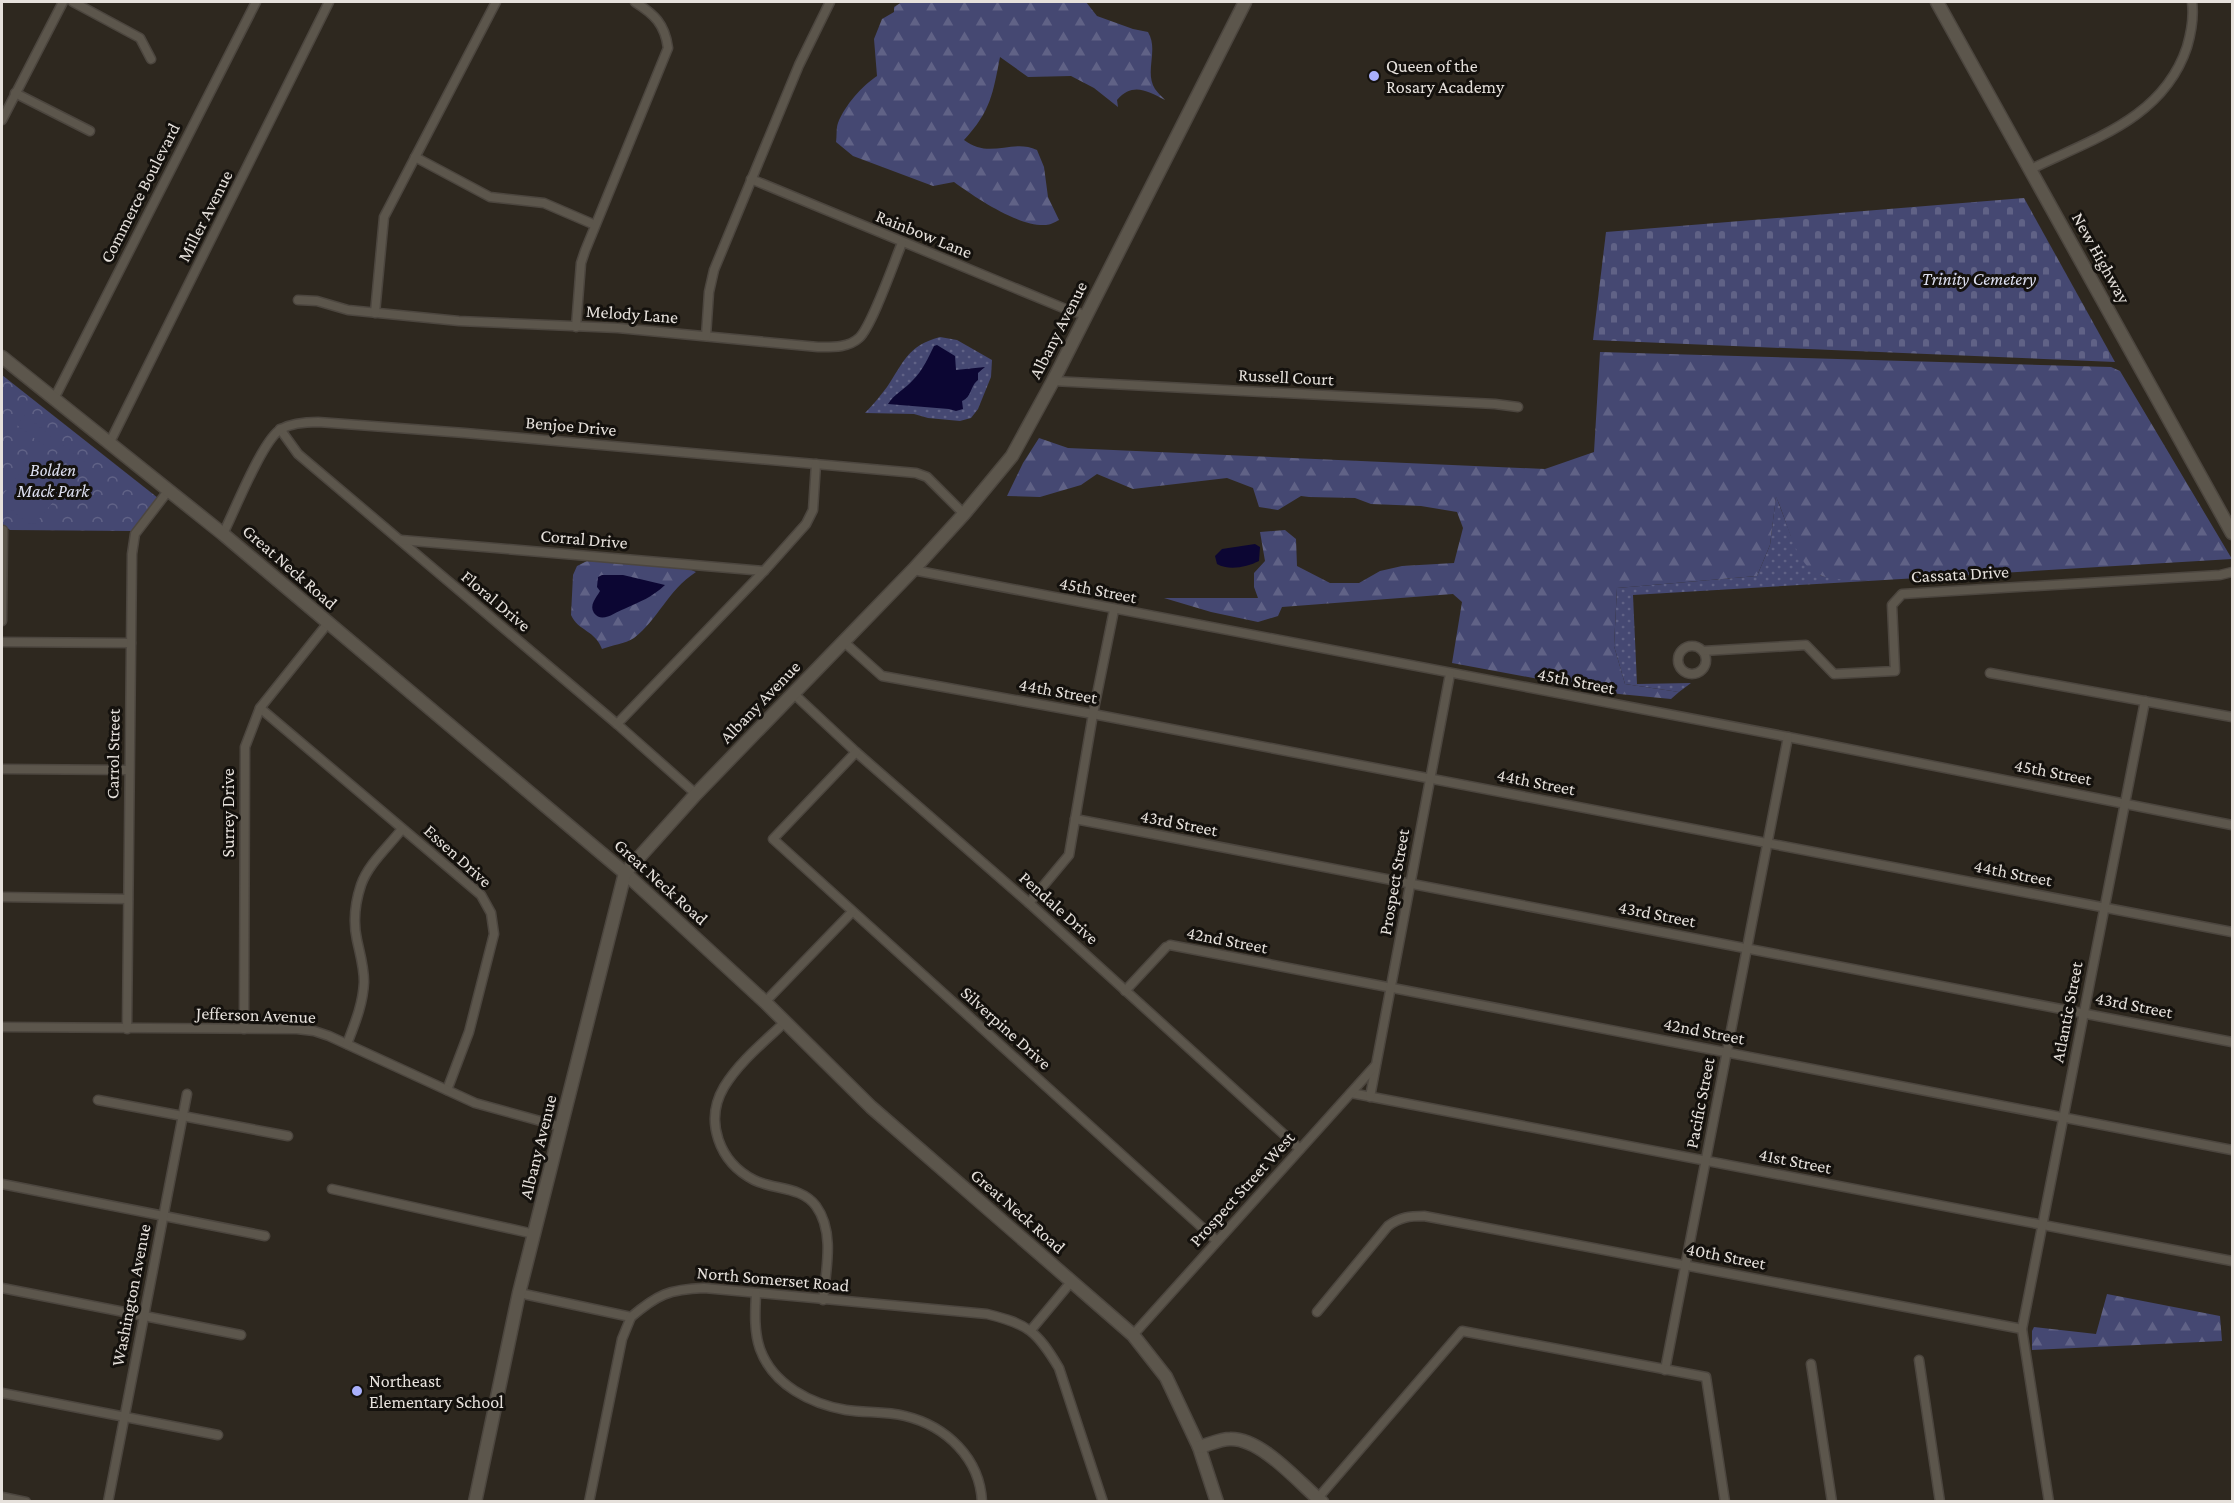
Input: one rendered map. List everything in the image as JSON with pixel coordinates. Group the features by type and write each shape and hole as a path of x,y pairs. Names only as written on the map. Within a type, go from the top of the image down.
{"main road":[{"name":"Albany Avenue","path":"475,1502 519,1293 625,873 696,794 844,642 964,514 1011,456 1053,381 1245,2"},
{"name":"New Highway","path":"1937,2 2029,170 2066,230 2232,532"},
{"name":"Great Neck Road","path":"2,357 223,534 625,873 765,1002 871,1107 1133,1335 1166,1377 1198,1448 1216,1502"},
{"path":"1198,1448 1230,1439 1244,1441 1258,1448 1303,1483 1320,1500"}],"street":[{"path":"2,120 63,2"},
{"path":"73,2 140,38 151,59"},
{"name":"Commerce Boulevard","path":"54,399 256,2"},
{"name":"Miller Avenue","path":"109,444 329,2"},
{"path":"375,313 384,217 496,2"},
{"path":"576,327 581,263 668,48 661,22 651,12 635,2"},
{"path":"706,336 709,292 714,270 799,65 830,2"},
{"path":"2029,170 2118,128 2150,106 2167,87 2181,64 2189,39 2192,2"},
{"path":"15,93 90,131"},
{"path":"415,157 490,197 544,203 595,225"},
{"name":"Rainbow Lane","path":"751,179 902,243 1068,310 1086,315"},
{"name":"Melody Lane","path":"298,300 317,301 348,310 459,321 618,328 818,347 841,347 859,338 869,324 902,243"},
{"name":"Russell Court","path":"1053,381 1518,407"},
{"name":"Benjoe Drive","path":"280,429 303,422 331,421 916,473 927,477 964,514"},
{"path":"223,534 265,448 280,429"},
{"name":"Floral Drive","path":"280,429 298,454 617,724 696,794"},
{"path":"617,724 806,524 813,510 816,464"},
{"name":"Carrol Street","path":"127,1029 132,554 135,534 168,491"},
{"path":"2,621 3,530"},
{"name":"Corral Drive","path":"401,540 764,571"},
{"name":"45th Street","path":"912,570 1788,737 2232,825"},
{"name":"Cassata Drive","path":"1703,651 1806,645 1834,674 1895,671 1892,605 1902,594 2220,576 2232,572"},
{"path":"1029,903 1069,855 1093,714 1114,610"},
{"name":"Surrey Drive","path":"244,1029 245,747 260,708 328,623"},
{"path":"2,642 131,643"},
{"name":"44th Street","path":"844,642 882,676 1093,714 2232,932"},
{"path":"1990,673 2232,717"},
{"name":"Prospect Street","path":"1370,1097 1450,674"},
{"name":"Pendale Drive","path":"794,694 1300,1149"},
{"name":"Atlantic Street","path":"2049,1502 2022,1329 2145,701"},
{"name":"Essen Drive","path":"260,708 481,895 491,913 494,934 469,1032 447,1090"},
{"name":"Pacific Street","path":"1665,1370 1788,737"},
{"name":"Silverpine Drive","path":"856,752 773,839 1217,1241"},
{"path":"2,769 129,770"},
{"name":"43rd Street","path":"1075,819 2232,1042"},
{"path":"347,1044 361,1006 364,981 354,913 361,883 402,829"},
{"path":"2,897 128,899"},
{"path":"765,1002 852,912"},
{"name":"42nd Street","path":"1125,990 1168,946 2232,1150"},
{"path":"784,1023 759,1047 724,1087 716,1109 714,1125 718,1143 724,1155 738,1169 761,1183 806,1196 816,1206 824,1221 827,1238 823,1300"},
{"name":"Jefferson Avenue","path":"2,1027 314,1031 475,1103 562,1127"},
{"name":"Prospect Street West","path":"1133,1335 1376,1065"},
{"name":"41st Street","path":"1351,1093 2232,1262"},
{"name":"Washington Avenue","path":"108,1502 187,1094"},
{"path":"98,1100 288,1136"},
{"path":"2,1184 265,1236"},
{"path":"332,1189 534,1234"},
{"name":"40th Street","path":"1317,1312 1388,1226 1408,1216 1424,1216 2022,1329"},
{"path":"1071,1282 1031,1330 1048,1350 1059,1368 1103,1502"},
{"path":"2,1288 241,1335"},
{"name":"North Somerset Road","path":"631,1317 665,1293 685,1288 704,1288 987,1314 1013,1320 1031,1330"},
{"path":"519,1293 631,1317 622,1339 589,1502"},
{"path":"756,1294 755,1315 760,1349 784,1383 799,1395 816,1403 848,1411 904,1415 940,1430 955,1441 976,1471 982,1502"},
{"path":"1320,1500 1462,1331 1706,1377 1725,1502"},
{"path":"1919,1360 1940,1502"},
{"path":"1810,1364 1832,1502"},
{"path":"2,1393 218,1436"},
{"path":"2,1497 26,1502"}],"green space":[{"path":"902,2 1086,2 1097,16 1148,32 1152,46 1152,82 1165,100 1146,91 1134,90 1123,94 1117,100 1118,107 1094,88 1071,76 1028,77 1000,57 990,101 980,120 964,140 983,148 1019,146 1037,150 1044,167 1048,197 1059,220 1046,225 1023,221 998,210 954,182 933,186 853,156 836,142 837,125 845,109 877,76 874,39 882,19 894,12 894,7"},
{"name":"Trinity Cemetery","path":"2024,198 2115,362 1593,340 1606,232"},
{"path":"940,337 957,340 992,360 991,377 978,409 971,418 960,421 928,418 914,414 865,413 913,350"},
{"path":"1600,352 2111,367 2120,371 2232,559 1868,581 1833,579 1813,571 1798,553 1776,497 1770,545 1757,576 1617,588 1614,646 1625,684 1679,692 1671,699 1619,694 1452,663 1462,602 1453,594 1282,607 1278,616 1258,622 1211,612 1164,598 1258,598 1254,587 1254,573 1265,561 1260,532 1285,530 1296,539 1297,566 1330,583 1359,583 1380,571 1402,566 1454,563 1463,528 1457,512 1421,506 1371,504 1355,498 1301,496 1278,510 1259,507 1253,488 1227,478 1133,489 1097,474 1081,485 1040,497 1007,496 1023,463 1039,438 1068,448 1545,469 1594,452"},
{"name":"Bolden Mack Park","path":"2,375 158,498 132,531 10,530 2,524"},
{"path":"25,415 51,436 43,445 17,425"},
{"path":"64,445 90,466 82,476 56,455"},
{"path":"32,457 67,485 35,524 28,523 2,502 2,496"},
{"path":"1776,496 1791,536 1821,576 1868,581 1633,595 1637,684 1691,683 1679,692 1625,684 1614,646 1617,588 1757,576 1770,545"},
{"path":"587,561 684,567 696,572 677,588 650,623 634,638 602,649 595,638 571,615 573,575 577,566"},
{"path":"2107,1294 2220,1316 2222,1341 2032,1350 2034,1327 2096,1334"}],"shaded area":[{"path":"937,345 955,356 956,370 985,367 978,373 978,380 968,397 962,401 963,409 956,411 888,404 917,376 934,346"},
{"path":"1255,544 1260,547 1259,561 1238,567 1217,564 1215,556 1222,549"},
{"path":"623,575 665,585 646,599 609,616 601,617 594,613 592,607 600,591 597,587 598,577"}],"place":[{"name":"Queen of the Rosary Academy","path":"1374,76"},
{"name":"Northeast Elementary School","path":"357,1391"}]}
